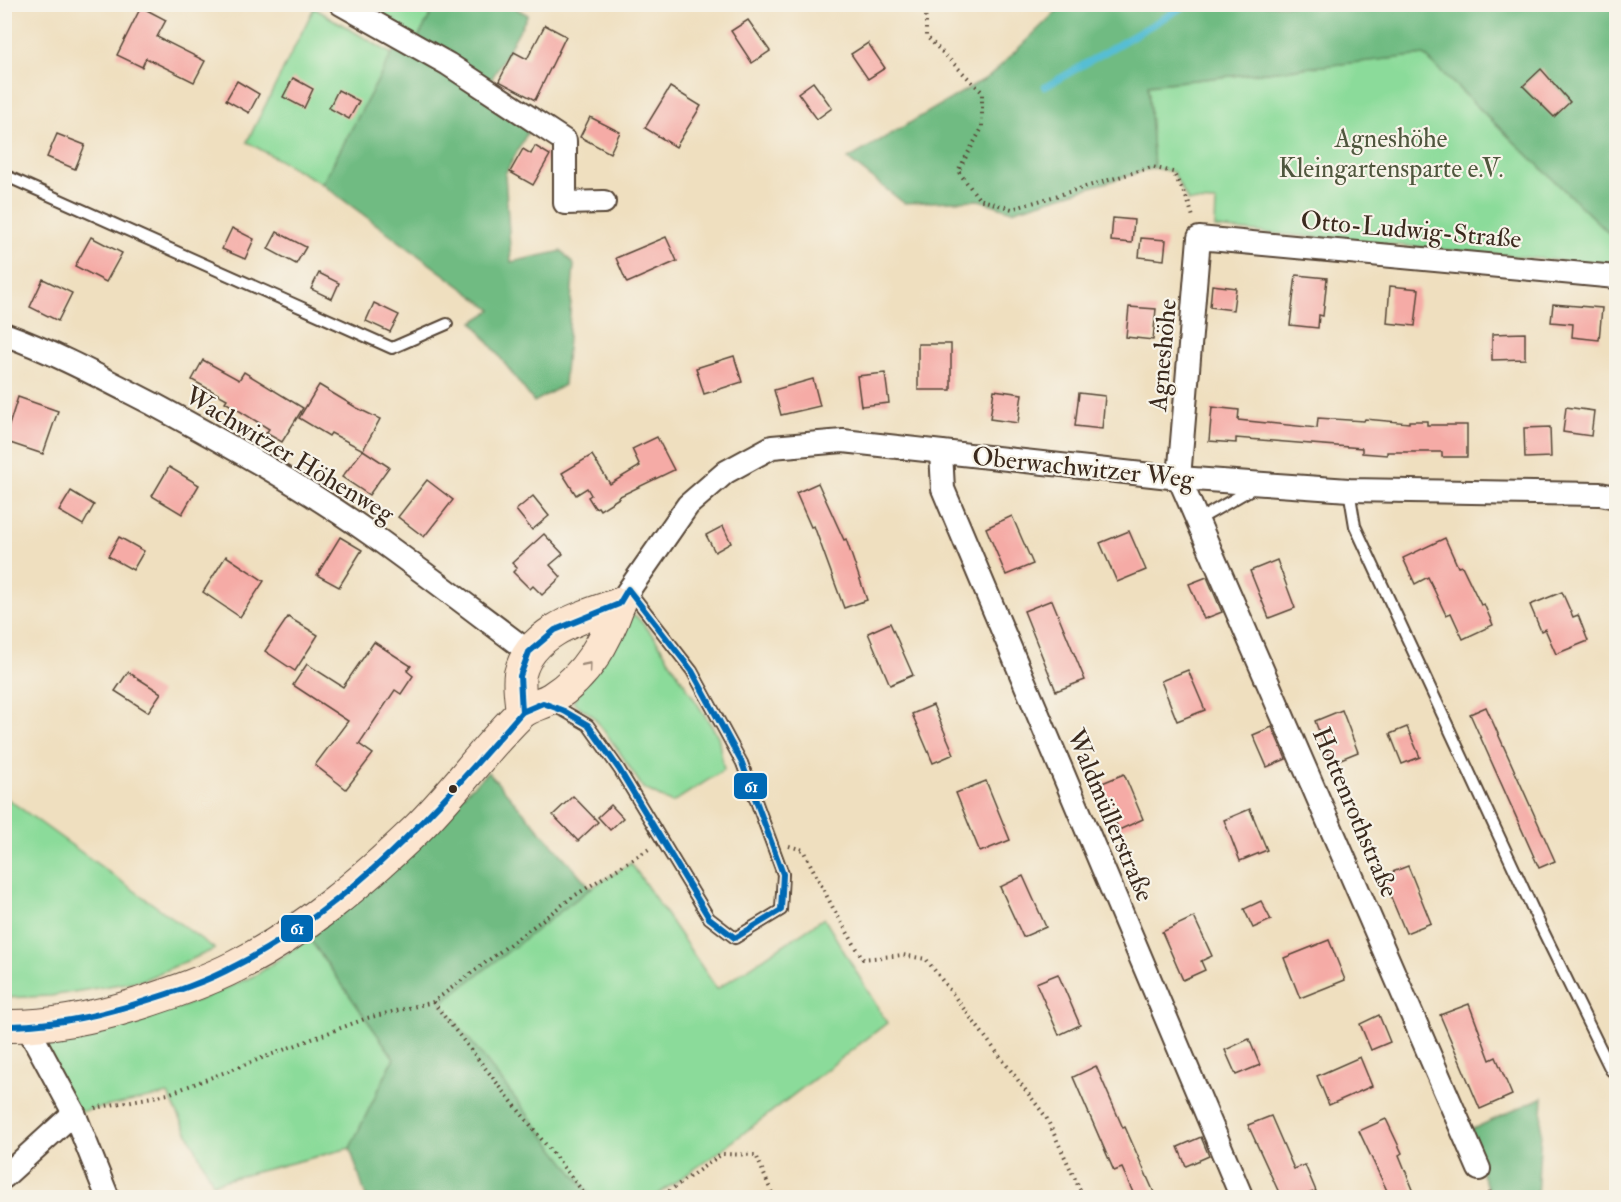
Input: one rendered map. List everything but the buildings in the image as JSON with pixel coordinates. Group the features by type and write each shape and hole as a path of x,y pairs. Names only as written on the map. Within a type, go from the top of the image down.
{"street":[{"path":"341,4 448,64 565,141 565,203 604,202"},
{"name":"Otto-Ludwig-Straße","path":"1199,238 1617,277"},
{"name":"Agneshöhe","path":"1179,478 1199,238"},
{"name":"Wachwitzer Höhenweg","path":"4,334 90,371 193,426 295,485 371,534 529,652"},
{"name":"Oberwachwitzer Weg","path":"16,1026 104,1014 182,990 236,966 303,925 369,872 418,828 533,708 555,697 579,676 595,657 611,628 623,596 688,505 726,472 772,447 843,441 1179,478 1349,490 1600,494 1617,497"},
{"name":"Waldmüllerstraße","path":"941,452 943,489 1242,1197"},
{"name":"Hottenrothstraße","path":"1179,478 1479,1169"},
{"path":"533,708 520,676 529,652 555,630 623,596"},
{"path":"16,1026 74,1113 108,1197"},
{"path":"4,1177 74,1113"}],"lane":[{"path":"4,175 392,348 447,324"},
{"path":"1198,520 1260,483"},
{"path":"1349,490 1355,526 1542,929 1611,1070 1617,1074"},
{"path":"533,708 564,711 588,725 619,769 709,918 735,938 781,910 783,874 742,763 692,671 623,596"}],"path":[{"path":"926,4 926,36 982,92 982,128 958,171 979,199 1012,209 1152,167 1173,172 1188,201 1199,238"},
{"path":"74,1113 168,1094 367,1018 433,1002 574,896 625,862 664,841"},
{"path":"771,841 802,850 863,958 903,955 926,959 1046,1117 1084,1197"},
{"path":"433,1002 588,1197"},
{"path":"659,1197 722,1154 756,1155 774,1197"}],"green space":[{"path":"373,5 436,5 418,38 370,11"},
{"path":"436,5 510,5 528,15 490,82 418,38"},
{"path":"1063,5 1616,5 1616,240 1424,55 1148,85 1154,168 1012,211 979,200 904,203 848,159 990,76"},
{"path":"314,8 392,54 322,184 247,142"},
{"path":"398,43 530,128 505,174 511,262 562,251 574,265 564,385 534,402 473,322 492,310 322,184"},
{"name":"Agneshöhe Kleingartensparte e.V.","path":"1424,55 1616,240 1616,266 1215,228 1216,202 1188,201 1173,172 1154,168 1148,85"},
{"path":"636,616 655,638 718,736 724,770 672,803 643,788 593,716 573,702 626,617"},
{"path":"488,772 591,888 441,1003 592,1197 366,1197 350,1148 394,1058 309,938"},
{"path":"5,797 215,949 143,980 51,996 5,998"},
{"path":"631,863 717,989 824,918 887,1023 719,1152 654,1197 592,1198 440,1003 591,888"},
{"path":"309,938 394,1058 350,1148 213,1183 168,1094 74,1113 42,1038 105,1029 184,1006 256,975"},
{"path":"1543,1097 1537,1197 1487,1197 1490,1193 1464,1133"}],"waterway":[{"path":"1045,87 1188,4"}],"transit line":[{"name":"61","path":"628,589 692,671 742,763 783,874 781,910 735,938 709,918 619,769 588,725 564,711 543,703 522,712 520,676 529,652 555,630 619,604 628,589"},
{"name":"61","path":"4,1026 74,1019 142,1002 213,977 277,942 317,915 390,853 458,784 522,712"}]}
